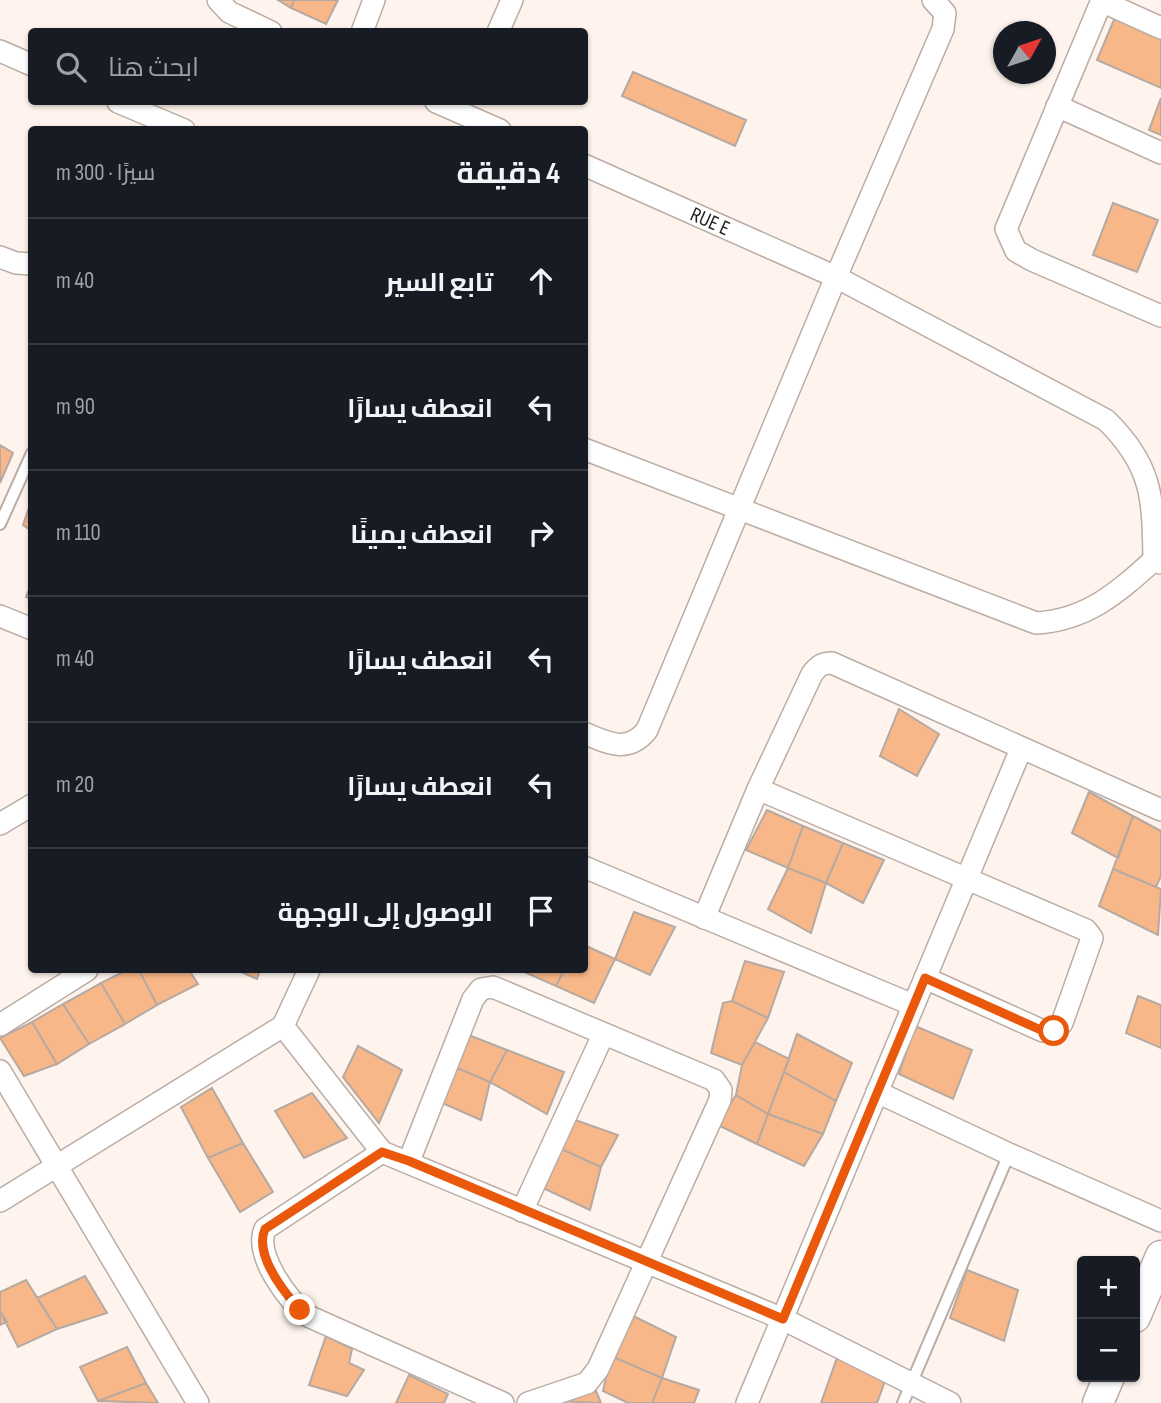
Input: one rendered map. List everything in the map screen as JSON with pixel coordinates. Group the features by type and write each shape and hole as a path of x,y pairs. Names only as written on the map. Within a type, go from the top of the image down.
{"street":[{"path":"364,28 374,0"},
{"path":"500,28 512,0"},
{"path":"588,734 621,746 630,744 647,730 945,23 943,8 933,0"},
{"path":"1161,28 1101,0 1006,229 1012,246 1032,260 1161,316"},
{"path":"227,4 265,28"},
{"path":"0,51 28,63"},
{"path":"125,105 175,126"},
{"path":"442,105 490,126"},
{"path":"1057,106 1161,153"},
{"name":"RUE E","path":"588,167 836,277 1106,420 1129,442 1145,472 1153,505 1158,561"},
{"path":"0,257 28,264"},
{"path":"588,451 1036,623 1062,622 1092,608 1121,590 1158,561"},
{"path":"0,616 28,627"},
{"path":"704,918 758,789 813,674 817,667 826,663 832,663 1161,810"},
{"path":"747,1403 1021,749"},
{"path":"758,789 1090,934 1093,942 1062,1023 1054,1031 1043,1031 925,978"},
{"path":"0,824 28,807"},
{"path":"588,869 914,1005"},
{"path":"0,1025 82,973"},
{"path":"0,1201 57,1169 283,1026 308,973"},
{"path":"409,1161 473,999 481,989 493,986 714,1080 721,1090 720,1100 598,1369 587,1383 528,1403"},
{"path":"283,1026 382,1152 783,1319 950,1403"},
{"path":"522,1211 603,1035"},
{"path":"0,1071 198,1403"},
{"path":"877,1092 1161,1221"},
{"path":"382,1152 265,1229 260,1239 261,1250 289,1298 308,1316 503,1403"},
{"path":"1140,1305 1161,1256"},
{"path":"1098,1403 1107,1382"}],"lane":[{"path":"0,524 28,462"},
{"path":"903,1403 1009,1154"}],"building":[{"path":"278,0 294,0 291,8"},
{"path":"294,0 338,0 326,24 291,8"},
{"path":"1115,17 1161,38 1161,88 1097,60"},
{"path":"633,72 746,120 735,146 622,96"},
{"path":"1161,98 1161,135 1149,130"},
{"path":"1113,203 1158,220 1137,272 1093,255"},
{"path":"0,445 13,453 0,483"},
{"path":"28,511 28,528 23,525"},
{"path":"899,709 939,734 917,776 880,756"},
{"path":"1089,792 1133,816 1118,858 1072,833"},
{"path":"767,810 803,826 788,868 746,850"},
{"path":"1133,816 1161,831 1161,876 1156,887 1113,869"},
{"path":"803,826 843,843 826,883 788,868"},
{"path":"843,843 884,860 863,903 826,883"},
{"path":"788,868 826,883 811,933 768,909"},
{"path":"1113,869 1161,889 1158,935 1099,906"},
{"path":"634,912 675,927 650,975 615,959"},
{"path":"588,947 615,959 594,1003 556,986 562,973 588,973"},
{"path":"745,961 784,972 768,1018 732,1001"},
{"path":"121,973 141,973 157,1005 125,1024 101,983"},
{"path":"141,973 191,973 198,984 157,1005"},
{"path":"244,973 259,973 257,979"},
{"path":"527,973 562,973 556,986"},
{"path":"101,983 125,1024 89,1044 63,1004"},
{"path":"1138,996 1161,1005 1161,1048 1126,1033"},
{"path":"732,1001 768,1018 742,1065 711,1053 723,1003"},
{"path":"63,1004 89,1044 57,1064 32,1022"},
{"path":"32,1022 57,1064 24,1076 0,1038"},
{"path":"915,1026 972,1050 953,1099 899,1074"},
{"path":"466,1034 507,1050 490,1082 457,1068"},
{"path":"797,1034 852,1063 836,1101 784,1072"},
{"path":"755,1042 789,1059 768,1114 736,1095 742,1065"},
{"path":"358,1046 402,1070 379,1123 343,1077"},
{"path":"507,1050 564,1072 547,1114 490,1082"},
{"path":"457,1068 490,1082 481,1120 440,1102"},
{"path":"784,1072 836,1101 823,1134 768,1114"},
{"path":"212,1088 243,1143 208,1158 181,1107"},
{"path":"312,1093 347,1138 304,1158 275,1111"},
{"path":"736,1095 768,1114 757,1144 716,1124"},
{"path":"768,1114 823,1134 804,1166 757,1144"},
{"path":"575,1120 618,1135 601,1167 559,1148"},
{"path":"243,1143 273,1192 240,1212 208,1158"},
{"path":"559,1148 601,1167 590,1210 543,1188"},
{"path":"967,1270 1018,1290 1004,1341 950,1318"},
{"path":"85,1276 107,1313 57,1329 37,1298"},
{"path":"26,1280 57,1329 18,1347 0,1311 0,1292"},
{"path":"0,1311 7,1322 0,1325"},
{"path":"627,1313 676,1337 662,1378 611,1356"},
{"path":"326,1336 352,1349 349,1363 364,1370 347,1396 309,1385"},
{"path":"127,1347 146,1383 98,1401 80,1367"},
{"path":"838,1355 885,1381 877,1403 821,1403"},
{"path":"611,1356 662,1378 652,1403 628,1403 603,1391"},
{"path":"409,1375 448,1394 444,1403 396,1403"},
{"path":"662,1378 699,1390 694,1403 652,1403"},
{"path":"146,1383 158,1403 98,1401"},
{"path":"596,1391 601,1403 556,1401"}],"route":[{"path":"300,1310 289,1298 261,1250 260,1239 265,1229 382,1152 783,1319 925,978 1043,1031 1054,1031"}]}
